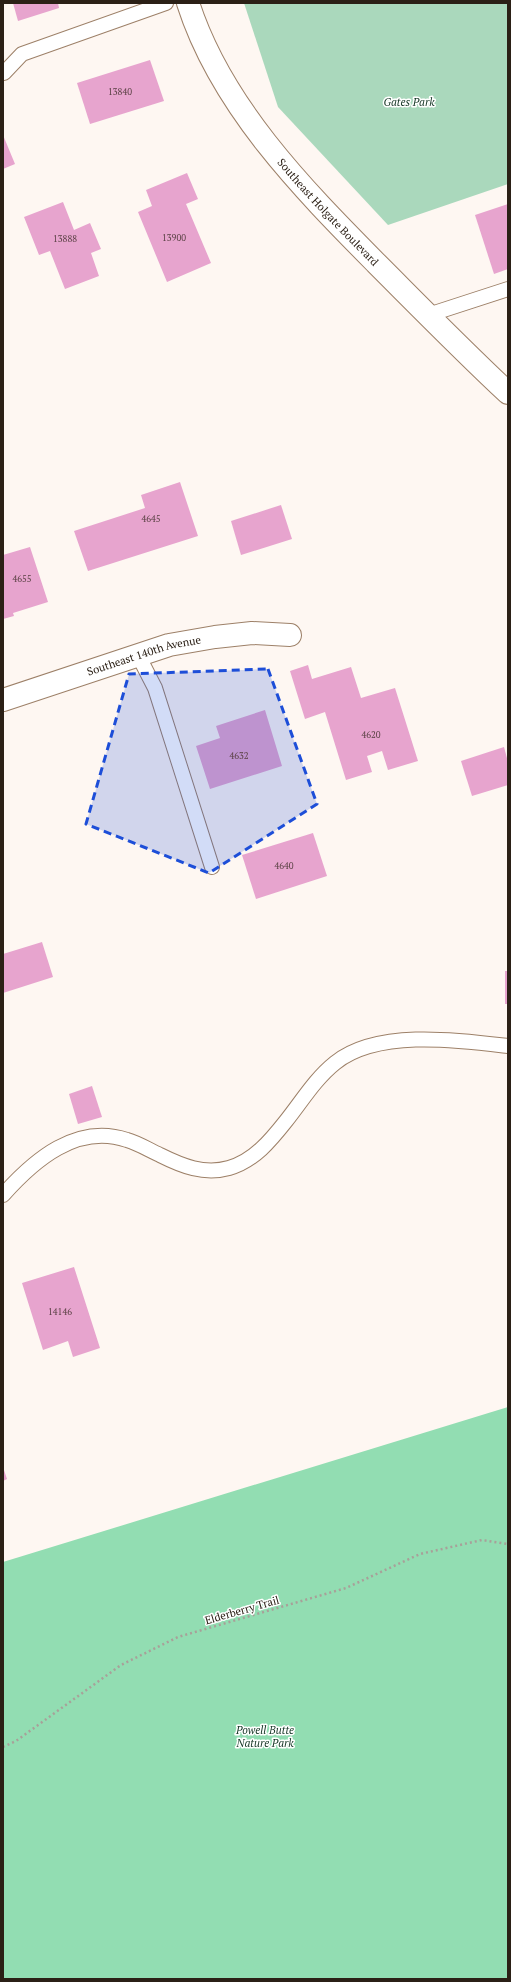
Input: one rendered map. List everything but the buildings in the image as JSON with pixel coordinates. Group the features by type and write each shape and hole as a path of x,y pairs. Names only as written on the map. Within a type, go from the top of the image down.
{"street":[{"name":"Southeast Holgate Boulevard","path":"188,3 194,22 216,65 261,138 324,210 508,393"},
{"name":"Southeast 140th Avenue","path":"3,700 169,645 215,637 252,633 290,635"}],"lane":[{"path":"4,73 22,54 166,3"},
{"path":"428,315 508,289"},
{"path":"138,655 155,688 212,866"},
{"path":"3,1195 31,1167 57,1148 83,1137 96,1135 127,1140 177,1164 192,1168 215,1170 230,1168 246,1161 271,1141 316,1082 328,1069 346,1056 359,1050 386,1043 412,1040 465,1041 508,1046"}],"path":[{"name":"Elderberry Trail","path":"3,1747 16,1741 121,1666 178,1637 346,1588 420,1554 482,1540 508,1544"}],"highlighted area":[{"path":"268,669 317,804 209,873 86,824 129,674"}],"green space":[{"name":"Gates Park","path":"244,3 508,3 508,184 388,225 278,107"},
{"name":"Powell Butte Nature Park","path":"508,1407 508,1979 3,1979 3,1562"}]}
